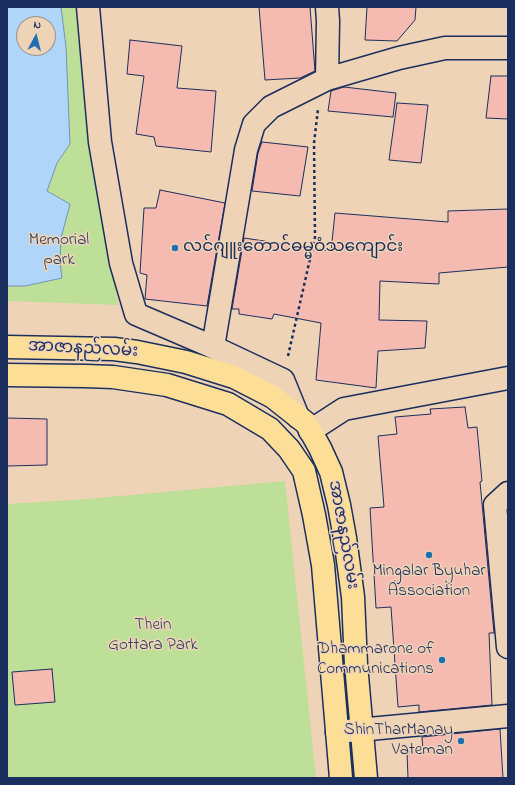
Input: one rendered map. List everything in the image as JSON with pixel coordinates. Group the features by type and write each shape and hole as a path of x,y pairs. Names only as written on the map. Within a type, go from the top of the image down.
{"main road":[{"name":"အာဇာနည်လမ်း","path":"7,347 114,349 186,362 234,377 273,397 304,424 331,472 340,511 353,597 356,664 366,778"},
{"path":"113,378 114,349"},
{"name":"အာဇာနည်လမ်း","path":"7,375 85,376 167,385 228,404 270,429 289,449 304,471 323,565 341,778"}],"street":[{"path":"88,7 100,142 121,263 136,314 213,347 283,380 304,424 344,409 508,378"},
{"path":"327,7 327,79"},
{"path":"213,347 246,150 254,124 271,107 327,79 399,58 446,48 508,48"},
{"path":"508,493 495,506 508,647"},
{"path":"337,732 508,716"}],"path":[{"path":"283,380 315,238 314,143 319,97 327,79"}],"green space":[{"name":"Memorial park","path":"7,7 76,7 118,305 7,301"},
{"name":"Thein Gottara Park","path":"285,481 316,778 7,778 7,504 87,499"}],"water":[{"path":"7,7 61,7 66,47 70,144 57,163 47,191 70,204 61,238 60,262 62,278 25,286 7,286"}],"building":[{"path":"259,7 310,7 315,71 300,78 265,80"},
{"path":"367,7 416,7 415,20 397,41 365,40"},
{"path":"130,40 182,46 177,88 216,91 211,152 156,146 154,137 136,134 144,76 127,74"},
{"path":"491,76 508,76 508,119 486,118"},
{"path":"344,87 396,93 393,117 328,111 331,91"},
{"path":"397,103 428,105 421,163 389,160"},
{"path":"262,142 308,147 300,196 252,191 258,153"},
{"path":"160,190 225,203 207,306 145,299 147,275 140,273 144,208 156,208"},
{"path":"508,209 508,267 439,273 439,284 380,281 379,320 427,321 425,348 378,351 376,388 316,380 321,323 274,314 272,319 239,314 239,309 232,309 244,238 331,251 335,213 448,222 448,211"},
{"path":"465,407 468,428 477,427 482,481 480,482 494,633 489,633 492,705 419,712 419,705 398,707 391,607 376,608 370,508 384,507 378,436 397,434 395,417 431,414 430,409"},
{"path":"7,418 47,419 47,465 7,466"},
{"path":"52,669 55,702 15,705 12,672"},
{"name":"ShinTharManay Vateman","path":"500,729 503,778 408,778 407,752 423,752 422,737"}],"place":[{"name":"လင်ဂျူးတောင်ဓမ္မဝံသကျောင်း","path":"175,248"},
{"name":"Mingalar Byuhar Association","path":"429,555"},
{"name":"Dhammarone of Communications","path":"442,660"},
{"name":"ShinTharManay Vateman","path":"461,741"}]}
